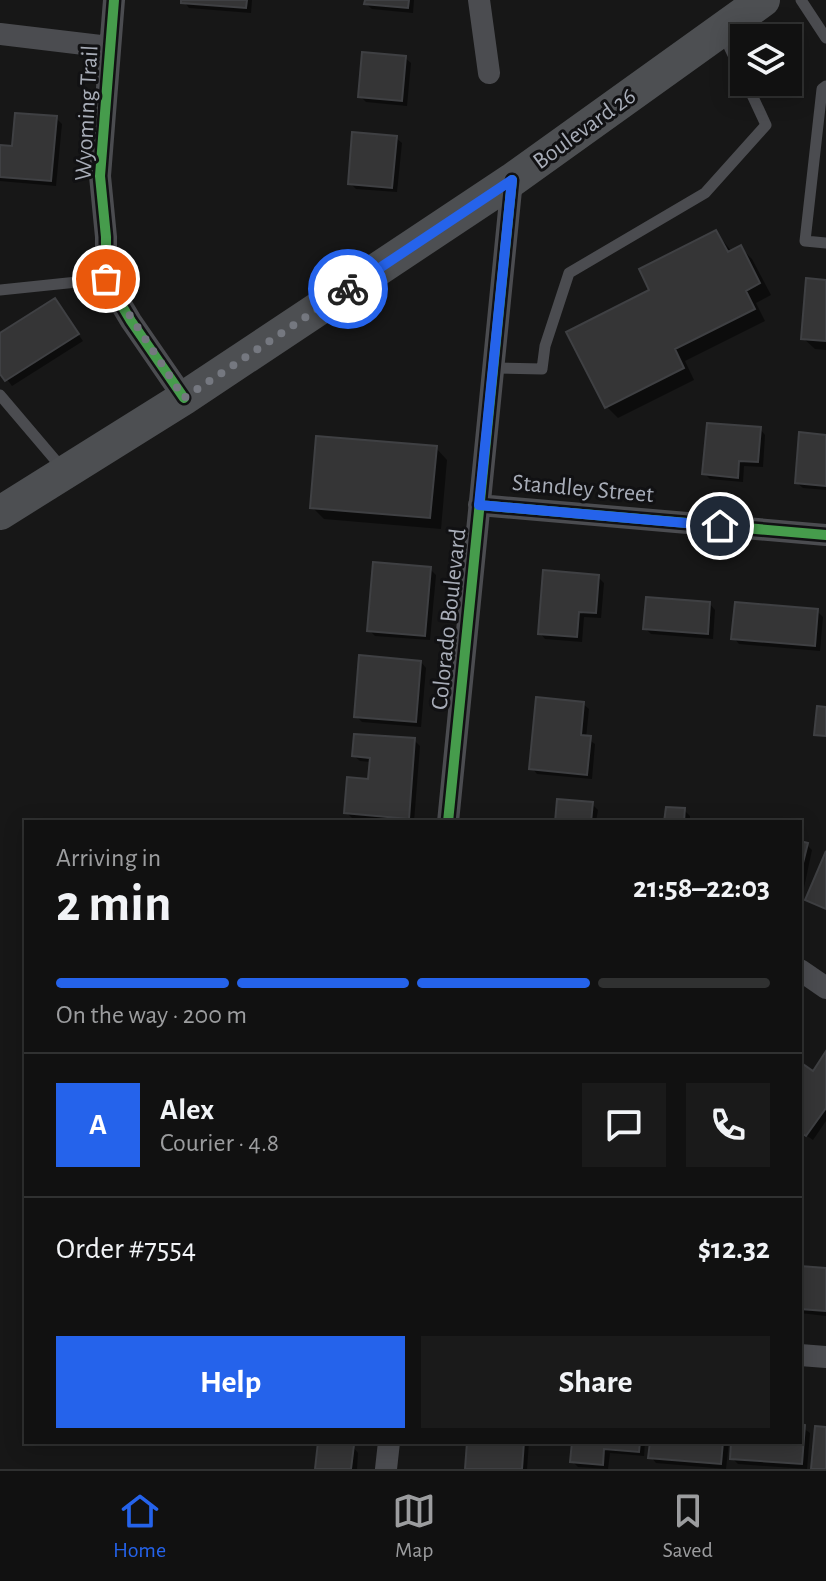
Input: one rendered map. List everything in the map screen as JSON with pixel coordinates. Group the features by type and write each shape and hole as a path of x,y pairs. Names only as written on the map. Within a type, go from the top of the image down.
{"main road":[{"name":"Boulevard 26","path":"0,513 184,398 512,180 763,0"}],"street":[{"name":"Wyoming Trail","path":"106,279 106,237 100,176 114,0"},
{"path":"479,0 489,73"},
{"path":"0,34 109,47"},
{"name":"Colorado Boulevard","path":"448,820 512,180"},
{"path":"106,279 184,398"},
{"name":"Standley Street","path":"479,505 826,535"},
{"path":"802,971 826,988"},
{"path":"802,1355 826,1357"},
{"path":"386,1469 389,1444"}],"lane":[{"path":"801,0 826,38"},
{"path":"721,30 730,49"},
{"path":"826,86 822,89 805,241 826,243"},
{"path":"493,368 542,369 545,346 569,273 705,193 766,125 752,96"},
{"path":"0,290 106,279"},
{"path":"0,395 65,472"}],"building":[{"path":"181,0 247,0 246,8 181,3"},
{"path":"365,0 409,0 408,8 364,4"},
{"path":"362,52 406,56 402,101 358,97"},
{"path":"15,113 57,116 51,181 0,177 0,145 12,146"},
{"path":"352,132 397,136 392,188 348,184"},
{"path":"716,230 728,252 741,245 760,283 746,291 755,309 675,349 684,368 605,408 566,332 649,290 639,269"},
{"path":"806,278 826,280 826,341 801,339"},
{"path":"55,298 79,334 5,381 0,374 0,333"},
{"path":"707,423 761,427 758,462 739,461 738,478 702,474"},
{"path":"799,432 826,435 826,486 795,483"},
{"path":"316,436 437,446 430,518 310,508"},
{"path":"373,562 431,567 425,636 367,631"},
{"path":"543,570 599,575 596,613 579,612 577,637 538,634"},
{"path":"646,597 710,602 708,634 643,629"},
{"path":"735,602 818,609 815,646 731,639"},
{"path":"359,655 421,661 416,722 354,717"},
{"path":"536,697 584,702 581,735 591,736 587,775 529,769"},
{"path":"817,706 826,707 826,736 814,735"},
{"path":"354,734 415,738 409,819 344,813 347,777 368,779 370,758 352,756"},
{"path":"557,799 593,802 591,820 555,820"},
{"path":"666,807 685,808 684,820 664,820"},
{"path":"802,842 808,843 802,867"},
{"path":"826,851 826,909 805,900"},
{"path":"826,1051 826,1108 806,1136 802,1133 802,1063 813,1071"},
{"path":"802,1266 826,1268 826,1311 802,1309"},
{"path":"802,1424 805,1425 802,1464 730,1459 731,1444 802,1444"},
{"path":"815,1426 826,1427 826,1469 811,1469"},
{"path":"318,1444 354,1445 351,1469 315,1469"},
{"path":"467,1444 524,1444 522,1469 465,1469"},
{"path":"572,1444 640,1444 639,1452 604,1449 603,1465 570,1462"},
{"path":"650,1444 723,1444 721,1464 648,1458"}],"cycle path":[{"path":"114,0 100,176 106,237 106,279 184,398"},
{"path":"448,820 512,180"},
{"path":"479,505 826,535"}],"way so far":[{"path":"106,279 184,398 348,289"}],"route":[{"path":"348,289 512,180 479,505 720,526"}]}
